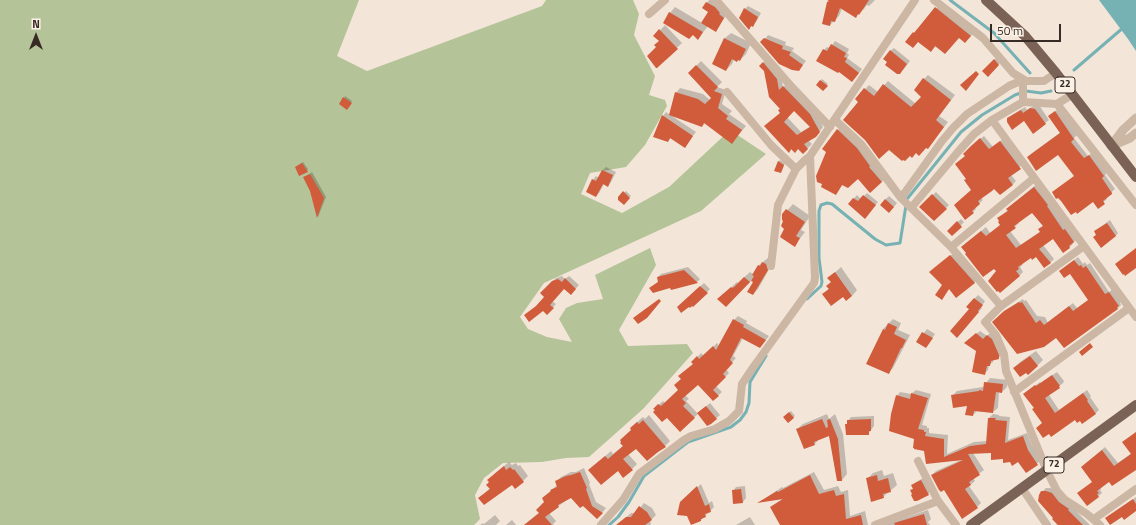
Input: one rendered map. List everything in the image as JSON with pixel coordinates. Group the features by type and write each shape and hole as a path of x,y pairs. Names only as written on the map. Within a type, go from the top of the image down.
{"main road":[{"name":"22","path":"986,0 1025,36 1073,94 1136,177"},
{"name":"72","path":"971,525 1136,405"}],"street":[{"path":"649,14 665,0"},
{"path":"716,0 785,80 833,124 861,144 906,203 951,247 1001,306"},
{"path":"771,266 778,205 796,169 810,156 833,124 915,0"},
{"path":"934,0 983,38 1012,73 1024,82"},
{"path":"906,203 942,141 967,114 1009,86 1024,82 1044,81 1056,73"},
{"path":"1023,100 1024,82"},
{"path":"727,92 771,145 796,169"},
{"path":"906,203 974,134 992,120 1023,100 1057,104 1073,94"},
{"path":"1057,104 1136,205"},
{"path":"1111,146 1123,130 1136,118"},
{"path":"992,120 1136,317"},
{"path":"1111,146 1133,136"},
{"path":"601,525 623,500 637,477 644,470 684,440 691,436 715,429 729,421 739,411 742,384 814,283 810,156"},
{"path":"951,247 1034,178"},
{"path":"1084,246 1001,306 984,322 996,335 1004,354 1006,371 1014,392 1047,471 1057,491 1064,499 1097,522 1136,488"},
{"path":"1014,392 1129,308"},
{"path":"918,461 938,501 956,525"},
{"path":"1022,488 1048,525"},
{"path":"875,525 938,501"}],"green space":[{"path":"0,0 359,0 337,56 367,71 542,6 546,0 633,0 639,14 634,35 655,76 649,95 665,100 667,106 645,145 626,167 590,173 581,194 622,213 669,187 730,130 766,154 701,211 544,283 520,317 528,329 547,337 572,342 559,319 566,308 577,303 603,299 595,275 650,248 656,265 619,330 628,346 687,344 693,353 643,409 589,457 566,458 542,462 503,463 484,478 475,495 480,519 474,525 0,525"}],"water":[{"path":"1099,0 1136,0 1136,51 1128,39"}],"building":[{"path":"827,0 869,0 856,18 840,8 835,22 831,21 830,26 822,24 827,2 829,1"},
{"path":"706,2 715,7 720,13 719,14 724,18 716,32 701,23 708,12 702,8"},
{"path":"935,7 971,36 965,43 959,38 945,54 935,46 931,52 918,42 913,48 905,42"},
{"path":"744,8 758,17 753,27 751,26 749,30 739,18"},
{"path":"669,12 703,32 698,40 693,35 689,39 663,23"},
{"path":"659,29 678,49 656,68 647,56 656,47 654,45 659,41 653,36"},
{"path":"724,38 746,49 740,61 738,60 737,62 732,59 726,71 712,64"},
{"path":"764,38 783,46 782,49 791,52 789,55 803,65 799,71 792,70 779,64 760,42"},
{"path":"831,44 846,53 844,57 847,58 845,62 859,73 852,82 839,72 838,73 816,61 823,49 827,51"},
{"path":"890,50 907,64 900,74 897,74 885,65 887,62 883,59"},
{"path":"994,59 999,65 988,77 982,71"},
{"path":"763,62 777,79 779,90 783,86 810,114 820,132 816,137 804,144 808,149 803,154 798,149 795,153 791,149 789,153 764,126 780,113 778,110 780,109 769,97 764,71 759,66","holes":["794,111 810,127 797,135 784,122"]},
{"path":"696,65 718,87 714,91 722,94 718,108 728,116 726,119 742,130 732,144 704,123 702,127 669,115 675,92 698,99 705,104 711,98 688,73"},
{"path":"976,71 979,74 966,91 960,85"},
{"path":"923,78 951,100 936,120 944,127 928,149 926,148 919,156 916,153 912,158 910,156 905,161 902,161 889,150 879,159 865,140 843,120 858,102 855,99 864,88 874,96 883,84 911,107 921,97 914,90"},
{"path":"820,80 828,86 823,91 816,85"},
{"path":"343,97 352,103 347,110 339,104"},
{"path":"1030,108 1035,109 1046,124 1033,134 1024,121 1012,130 1007,122 1007,118 1021,110 1023,113"},
{"path":"1055,111 1074,139 1071,142 1084,158 1089,155 1104,176 1102,178 1112,193 1103,201 1105,204 1098,209 1093,202 1077,214 1076,212 1071,215 1061,201 1058,198 1056,199 1052,192 1074,176 1058,155 1036,171 1027,157 1060,133 1048,116"},
{"path":"662,115 693,136 685,148 670,138 668,142 653,137"},
{"path":"837,129 857,148 870,166 869,167 882,182 870,193 858,179 848,188 842,185 836,195 821,187 822,184 817,182 816,176 826,152 822,149"},
{"path":"980,138 989,149 1000,141 1021,169 1008,178 1013,185 1000,195 994,189 978,201 980,204 972,211 974,213 965,220 954,205 971,190 964,180 966,179 955,164 965,156 963,154"},
{"path":"778,161 784,165 781,173 774,171"},
{"path":"302,163 308,172 299,176 295,167"},
{"path":"602,170 613,175 608,187 603,184 596,197 586,192 592,179 596,181"},
{"path":"310,174 324,198 317,218 310,191 303,177"},
{"path":"1034,187 1048,205 1047,206 1063,230 1065,229 1074,242 1069,246 1070,248 1063,253 1053,239 1039,249 1051,263 1044,268 1036,257 1032,260 1031,258 1018,267 1019,269 1016,271 1020,276 1000,293 998,291 997,292 988,281 996,271 994,269 983,277 961,247 981,231 986,236 1000,225 997,218 1008,211 1006,209","holes":["1032,213 1043,226 1038,229 1040,232 1016,248 1006,235 1016,228 1014,226"]},
{"path":"623,191 630,198 624,205 618,200 618,197"},
{"path":"932,194 947,209 934,221 919,207"},
{"path":"863,195 876,205 865,219 848,204 853,198 858,201"},
{"path":"885,199 894,207 889,213 880,205"},
{"path":"786,209 805,222 796,236 800,238 795,247 780,237 784,229 781,226 783,221 782,214"},
{"path":"957,221 962,227 952,236 947,231"},
{"path":"1107,223 1116,236 1101,248 1093,237 1096,235 1094,231"},
{"path":"1136,248 1136,268 1125,276 1115,264"},
{"path":"950,255 975,283 956,298 949,289 942,300 935,295 942,285 929,272"},
{"path":"1074,260 1083,268 1086,266 1105,294 1109,292 1119,306 1117,307 1118,309 1064,348 1056,338 1044,347 1017,354 992,322 1004,311 1019,302 1022,302 1036,323 1040,320 1044,325 1069,306 1073,311 1088,300 1070,274 1064,278 1059,271"},
{"path":"762,262 766,264 768,270 753,295 747,292 753,282 751,281 754,276 752,275 758,265 760,266"},
{"path":"684,270 698,283 653,293 649,288 658,282 657,277"},
{"path":"835,272 852,296 846,301 843,297 831,306 822,294 829,289 826,286 831,282 827,278"},
{"path":"744,277 750,282 726,307 717,299 731,287 734,287"},
{"path":"565,278 576,289 571,295 564,289 550,305 554,308 547,315 543,311 529,322 524,315 536,306 544,297 540,293 552,281 558,279 562,282"},
{"path":"700,286 708,293 693,307 689,307 681,313 677,307"},
{"path":"974,298 983,305 957,338 950,331 969,309 966,307"},
{"path":"659,299 661,301 647,318 638,324 633,318"},
{"path":"733,319 744,325 743,327 766,340 760,348 741,338 730,360 733,363 723,374 726,377 713,390 719,396 713,401 698,385 682,399 686,403 683,406 695,418 680,432 667,418 662,422 653,412 655,410 653,409 658,404 661,406 678,390 674,385 681,379 678,376 693,364 691,362 697,356 699,359 713,346 716,350"},
{"path":"888,323 897,327 894,334 906,340 889,374 866,364 883,329 885,330"},
{"path":"922,332 933,338 926,348 916,342"},
{"path":"976,333 983,339 987,335 992,339 999,355 999,359 991,361 990,366 987,366 985,375 972,372 976,351 964,343"},
{"path":"1090,343 1093,347 1082,356 1079,352"},
{"path":"1030,356 1038,366 1028,375 1026,373 1020,377 1013,368"},
{"path":"1052,375 1060,388 1045,398 1055,413 1083,393 1096,414 1082,424 1080,421 1077,423 1075,420 1051,437 1049,434 1043,438 1036,428 1042,423 1032,409 1034,408 1023,394"},
{"path":"984,382 1003,384 1002,393 996,392 993,413 974,411 973,416 965,415 967,406 953,408 951,395 979,390 983,391"},
{"path":"911,393 928,398 918,429 926,432 925,436 944,439 944,457 970,446 986,444 988,418 996,418 995,420 1007,421 1005,443 1023,436 1028,450 1038,465 1026,473 1018,462 1012,466 1010,462 1003,463 1003,459 991,460 991,453 968,454 980,475 969,482 971,485 965,489 978,508 962,519 944,490 941,492 939,490 931,475 963,460 926,464 924,451 913,448 914,439 889,431 891,414 896,395 910,399"},
{"path":"706,406 717,419 707,426 697,413"},
{"path":"789,412 794,418 788,423 783,417"},
{"path":"822,419 826,428 828,427 827,420 830,419 838,439 842,481 837,481 829,436 814,442 815,445 804,449 796,429"},
{"path":"871,419 871,431 869,431 869,435 846,435 845,424 847,424 847,420"},
{"path":"643,420 666,447 647,461 636,449 623,459 633,470 623,478 618,471 601,485 588,470 605,456 608,459 623,446 620,443 620,440 631,430 630,428 637,422 639,424"},
{"path":"1136,432 1136,470 1112,486 1109,482 1097,491 1099,493 1097,494 1099,497 1087,506 1077,493 1092,482 1081,467 1102,450 1114,466 1131,454 1122,442"},
{"path":"504,466 506,470 510,467 513,470 514,469 524,482 515,489 512,485 484,505 478,498 490,489 486,485 489,482 487,480"},
{"path":"580,472 587,488 586,489 592,506 603,513 597,519 583,506 580,508 571,498 558,505 559,507 545,517 552,525 524,525 539,513 536,510 544,502 542,498 551,491 550,490 557,487 555,481"},
{"path":"810,475 819,494 834,490 836,496 844,494 846,519 861,515 863,525 780,525 770,507 783,499 757,503 777,491 778,492"},
{"path":"877,475 878,481 888,478 891,492 883,494 884,498 871,502 866,478"},
{"path":"921,480 929,495 914,501 910,490 913,489 911,485"},
{"path":"697,486 705,506 709,504 711,512 705,514 706,517 701,519 701,521 691,525 687,516 677,515 680,502"},
{"path":"741,489 743,503 733,504 732,490"},
{"path":"1041,491 1052,493 1059,502 1069,509 1068,510 1083,525 1058,525 1038,501"},
{"path":"1133,499 1136,504 1136,511 1124,520 1122,517 1110,525 1105,518"},
{"path":"639,506 647,512 652,520 645,525 616,525 626,517 631,517"},
{"path":"924,514 927,525 895,525 894,523"}],"waterway":[{"path":"950,0 994,33 1030,73"},
{"path":"1074,70 1124,27"},
{"path":"807,299 821,286 822,282 819,258 819,211 821,205 827,203 832,204 875,239 886,245 900,243 907,199 961,132 982,115 1015,95 1026,91 1041,93 1051,91"},
{"path":"609,525 618,517 629,502 644,476 688,442 731,427 740,420 746,412 749,403 750,382 766,356"}]}
